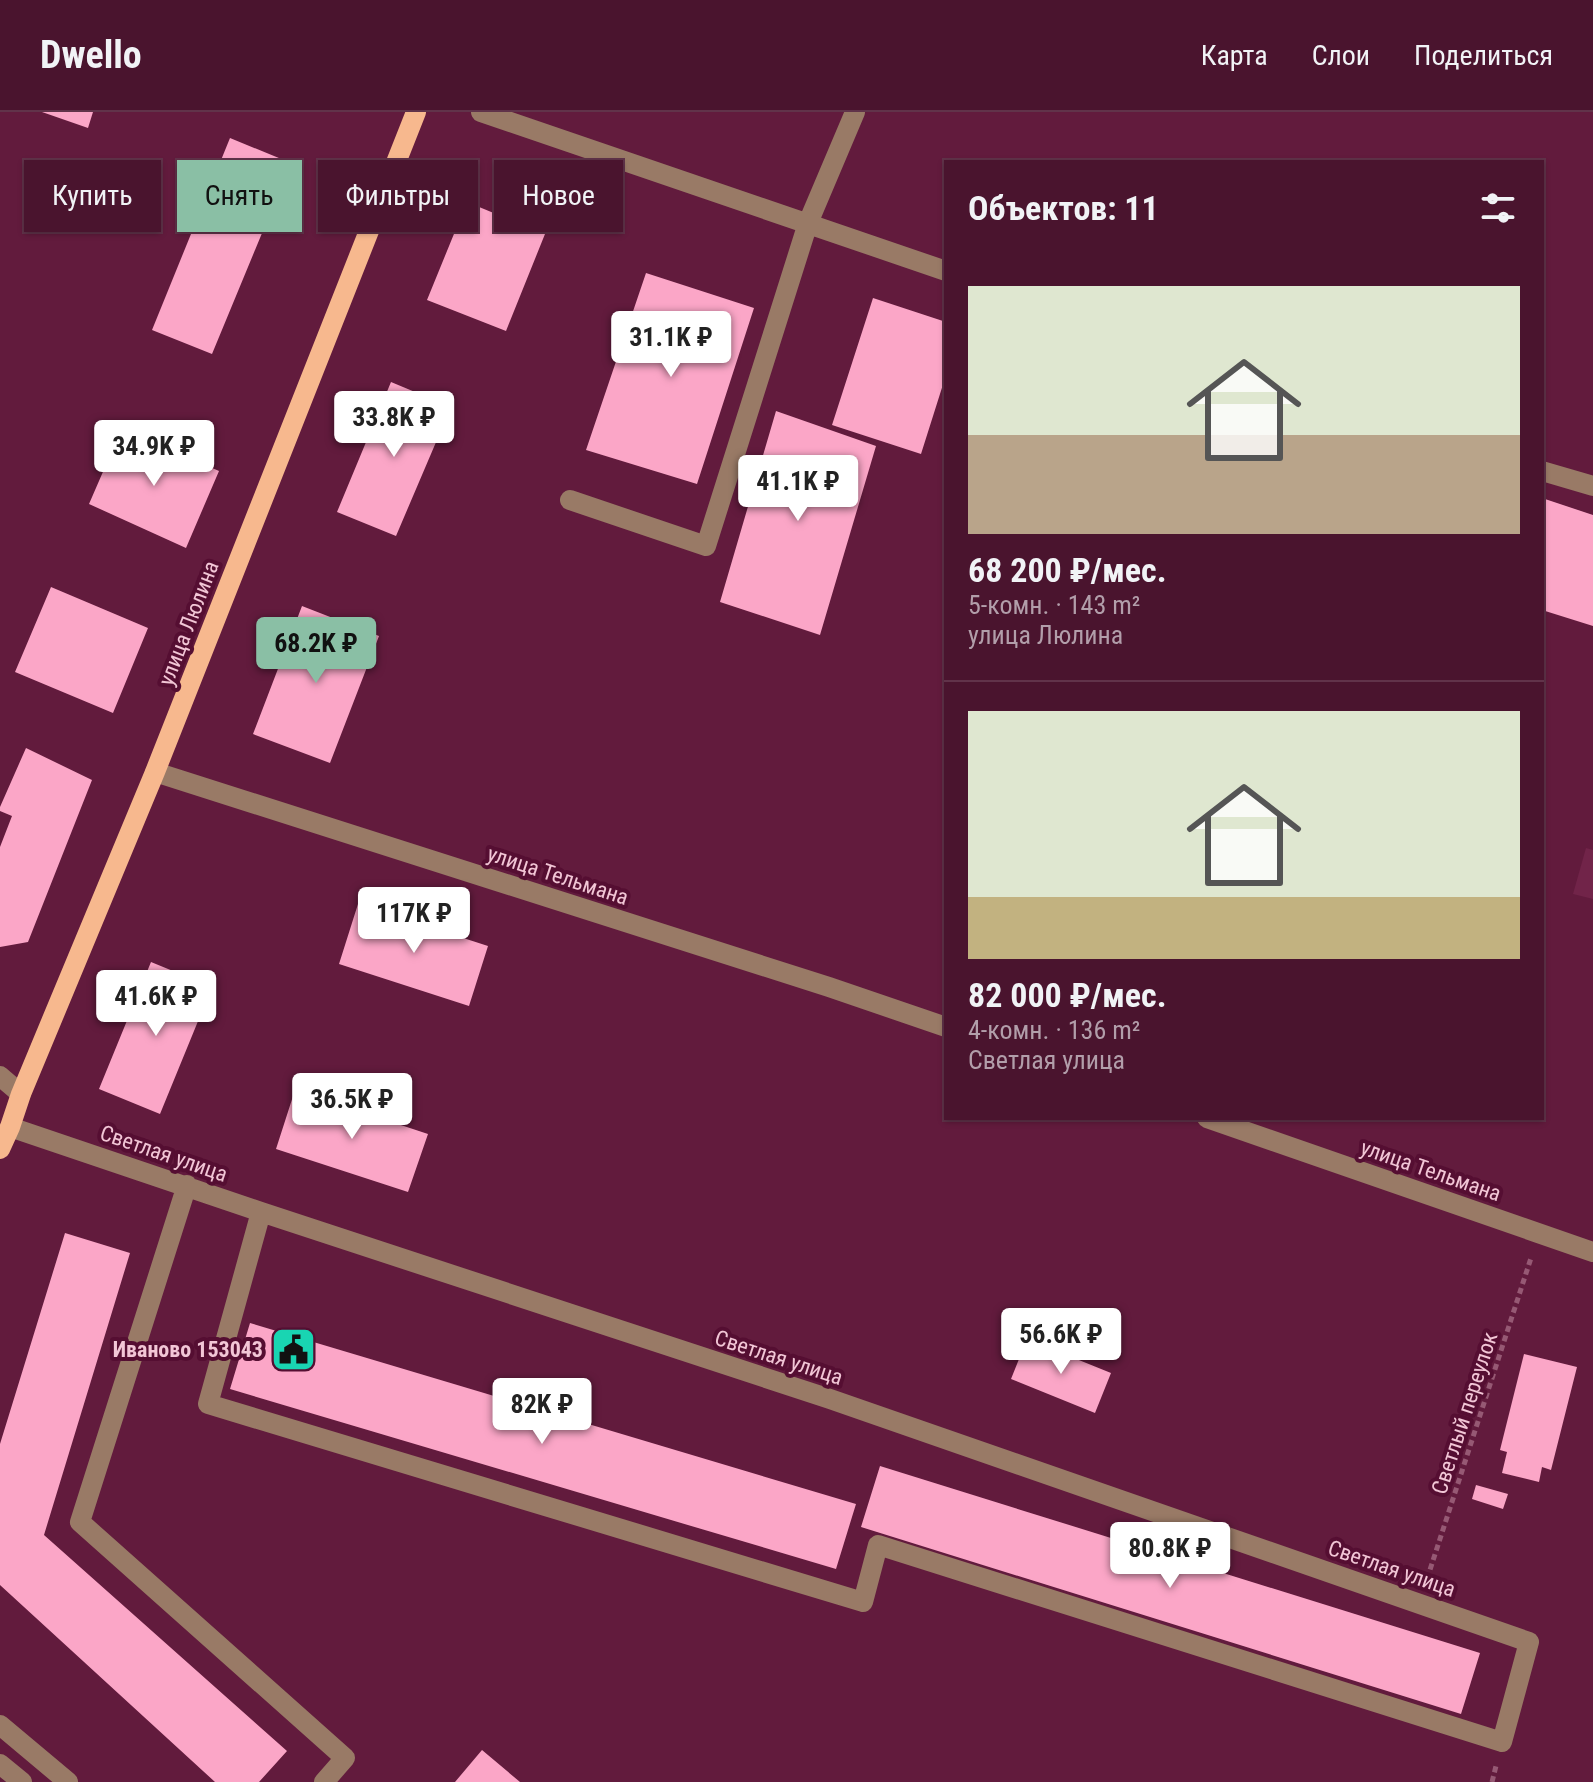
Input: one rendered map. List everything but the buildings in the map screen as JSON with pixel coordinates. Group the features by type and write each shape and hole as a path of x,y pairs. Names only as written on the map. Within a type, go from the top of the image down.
{"main road":[{"name":"улица Люлина","path":"0,1149 155,772 416,112"}],"street":[{"path":"481,112 944,270"},
{"path":"570,500 706,546 808,223 855,112"},
{"path":"1544,472 1593,486"},
{"name":"улица Тельмана","path":"155,772 944,1026"},
{"path":"0,1076 21,1094"},
{"name":"улица Тельмана","path":"1213,1120 1593,1252"},
{"name":"Светлая улица","path":"10,1127 830,1399 1529,1642 1502,1742 878,1545 863,1602 208,1404 261,1212"},
{"path":"187,1185 80,1522 345,1758 324,1782"},
{"path":"0,1725 68,1782"},
{"path":"0,1764 22,1782"}],"path":[{"name":"Светлый переулок","path":"1419,1603 1539,1233"}],"shaded area":[{"path":"1586,848 1593,850 1593,899 1573,894"}],"place":[{"name":"Иваново 153043","path":"294,1349"}]}
